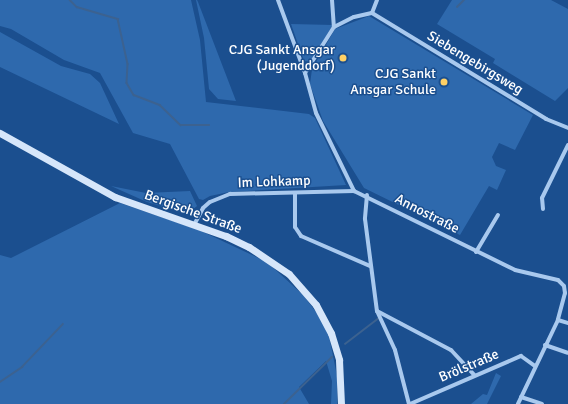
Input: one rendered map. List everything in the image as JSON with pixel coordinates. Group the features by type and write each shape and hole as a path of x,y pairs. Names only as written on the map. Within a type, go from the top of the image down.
{"main road":[{"name":"Bergische Straße","path":"0,133 115,197 194,225 249,247 289,274 316,304 331,333 339,360 341,404"}],"street":[{"path":"278,0 305,73 316,113 354,191"},
{"path":"332,0 334,27"},
{"path":"305,73 334,27 354,17 372,14 377,0"},
{"name":"Siebengebirgsweg","path":"372,14 546,119 568,128"},
{"path":"543,210 542,198 568,145"},
{"name":"Im Lohkamp","path":"194,225 203,208 218,198 230,194 354,191 367,195"},
{"path":"294,193 295,226 301,236 370,266"},
{"path":"367,195 364,209 370,266 377,311 395,350 410,404"},
{"name":"Annostraße","path":"367,195 476,252 517,271 558,280 567,285 558,320 518,404"},
{"path":"476,252 498,215"},
{"path":"377,311 451,350 474,375"},
{"path":"558,320 568,323"},
{"path":"546,345 568,353"},
{"name":"Brölstraße","path":"410,404 474,375 521,356 535,366"},
{"path":"521,397 542,404"}],"shaded area":[{"path":"0,0 191,0 200,40 206,102 309,114 315,118 346,185 229,192 210,196 203,200 199,199 170,144 133,133 100,73 64,60 11,29 0,26"},
{"path":"196,0 236,101 218,99 209,89 204,38"},
{"path":"452,0 551,0 568,9 568,88 555,101 493,63 495,59 437,24"},
{"name":"CJG Sankt Ansgar (Jugenddorf)","path":"369,16 533,115 515,150 499,143 492,157 496,166 506,170 497,190 489,186 460,235 364,188 323,121 310,84 312,69 335,29"},
{"path":"291,24 333,25 310,62 304,61"},
{"path":"0,32 61,66 90,74 100,83 119,124 0,67"},
{"path":"111,186 146,193 190,191 197,206 187,214 147,202"},
{"path":"120,203 199,230 267,262 303,295 327,326 337,376 337,404 331,404 332,381 326,361 299,387 309,404 0,404 0,255 11,258"},
{"path":"496,373 501,376 487,404 471,404 483,394 487,395"}],"waterway":[{"path":"70,0 77,7 118,19 128,64 127,83 134,95 160,105 181,125 209,125"},
{"path":"457,7 464,0"},
{"path":"345,344 379,318"},
{"path":"0,382 22,367 63,324"},
{"path":"284,404 332,357"}],"place":[{"name":"CJG Sankt Ansgar (Jugenddorf)","path":"343,58"},
{"name":"CJG Sankt Ansgar Schule","path":"444,82"}]}
